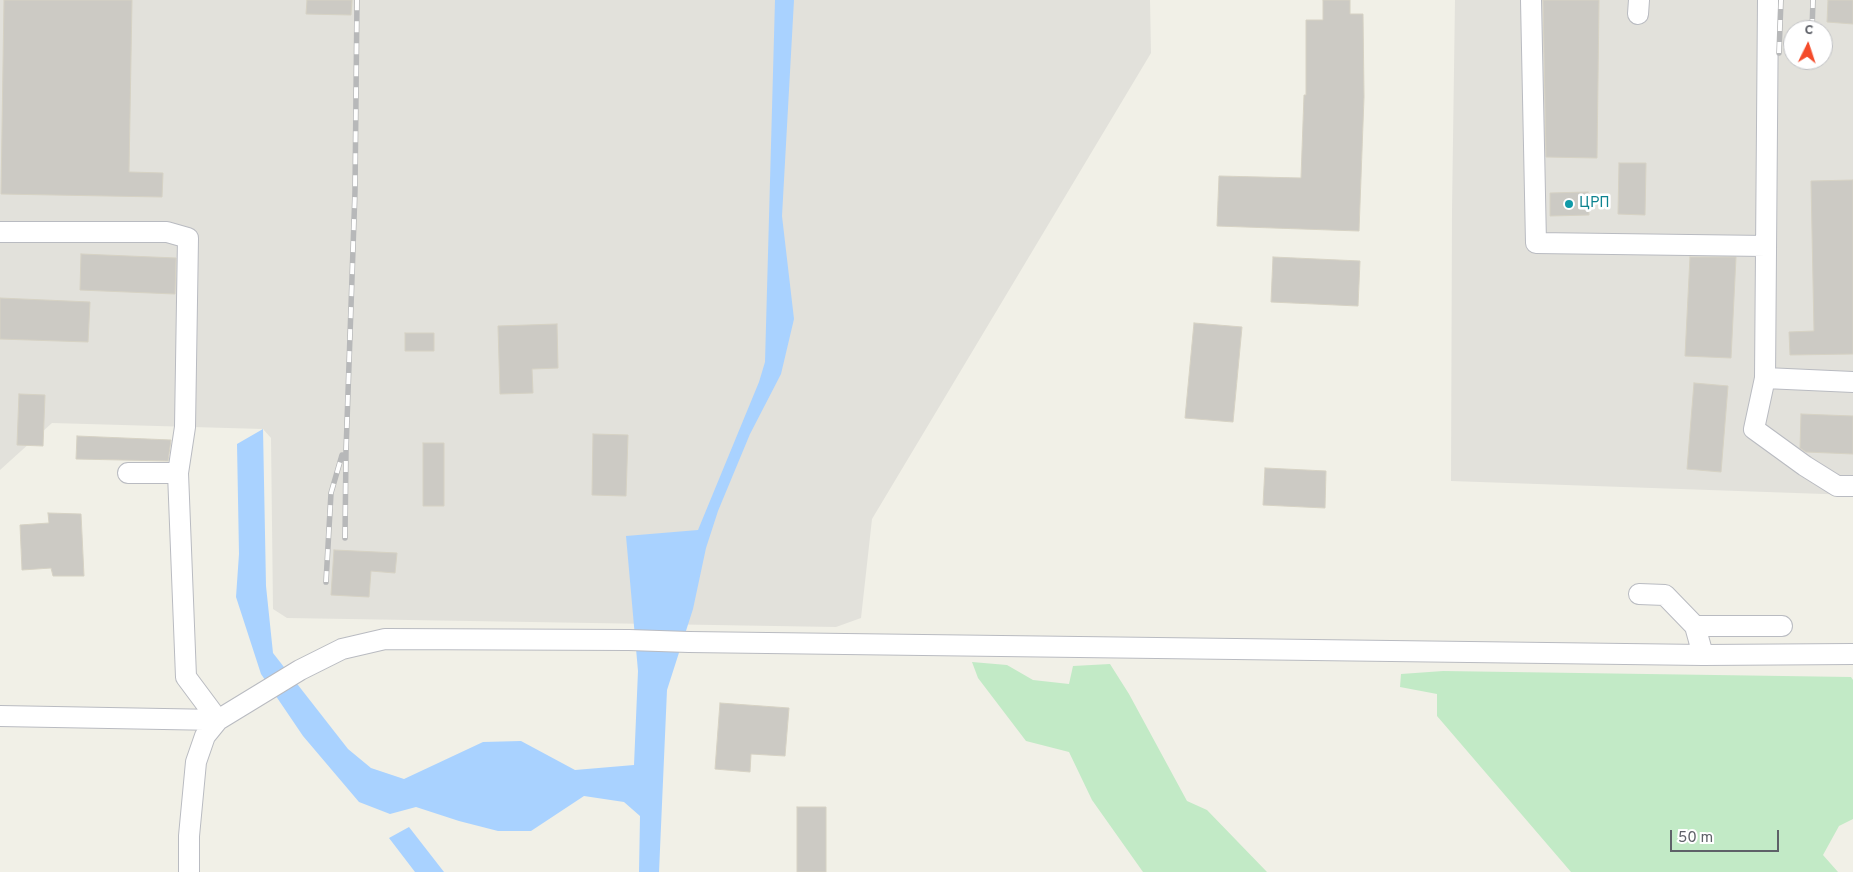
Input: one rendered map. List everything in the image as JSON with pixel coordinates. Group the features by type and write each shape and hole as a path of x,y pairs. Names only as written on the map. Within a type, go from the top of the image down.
{"street":[{"path":"1532,0 1536,243 1766,246"},
{"path":"1768,0 1765,378 1754,429 1805,466 1837,486 1853,486"},
{"path":"0,232 167,232 188,238 185,427 178,473 186,677 218,720"},
{"path":"1765,378 1853,382"},
{"path":"128,473 178,473"},
{"path":"1638,594 1665,595 1695,626 1703,655"},
{"path":"1695,626 1782,626"},
{"path":"189,872 189,836 196,762 204,736 218,720 300,670 342,649 385,639 629,640 1703,655 1853,654"},
{"path":"0,716 218,720"}],"shaded area":[{"path":"0,0 1150,0 1151,53 872,519 861,618 836,627 287,618 273,609 271,438 263,429 52,423 0,470"},
{"path":"1455,0 1853,0 1853,495 1451,481"}],"green space":[{"path":"972,662 1007,665 1033,680 1069,684 1073,666 1110,664 1129,694 1187,801 1207,810 1267,872 1143,872 1092,800 1069,752 1026,741 978,678"},
{"path":"1443,671 1851,677 1853,680 1853,819 1839,826 1823,855 1838,872 1571,872 1437,716 1437,694 1400,687 1401,674"}],"water":[{"path":"775,0 794,0 782,216 794,319 781,374 750,434 718,511 706,548 693,609 667,690 659,872 639,872 640,816 624,802 584,796 531,831 498,831 416,807 390,814 359,802 303,736 261,674 236,597 239,554 237,444 263,429 266,586 273,653 348,749 371,768 404,779 483,742 521,741 575,770 634,765 638,671 626,536 698,530 759,382 765,362"},
{"path":"409,827 444,872 415,872 389,838"}],"building":[{"path":"4,0 132,0 129,172 163,173 162,197 1,194"},
{"path":"307,0 352,0 351,15 306,14"},
{"path":"1323,0 1350,0 1350,14 1363,14 1364,97 1359,231 1217,226 1219,176 1301,178 1304,95 1306,95 1306,20 1323,20"},
{"path":"1543,0 1599,0 1597,158 1546,157"},
{"path":"1828,0 1853,0 1853,24 1833,22 1833,20 1827,20"},
{"path":"1619,163 1646,163 1645,215 1618,214"},
{"path":"1853,180 1853,354 1790,355 1789,332 1814,331 1811,181"},
{"name":"ЦРП","path":"1588,192 1589,215 1550,216 1550,193"},
{"path":"81,254 176,258 175,294 80,290"},
{"path":"1273,257 1360,261 1358,306 1271,302"},
{"path":"1690,257 1736,257 1731,358 1685,356"},
{"path":"0,298 90,302 88,342 0,339"},
{"path":"1194,323 1242,327 1233,422 1185,418"},
{"path":"557,324 558,368 532,369 533,393 500,394 498,326"},
{"path":"405,333 434,333 434,351 405,351"},
{"path":"1694,383 1728,386 1721,472 1687,469"},
{"path":"19,394 45,395 43,446 17,445"},
{"path":"1801,414 1853,416 1853,454 1806,452 1800,448"},
{"path":"593,434 628,435 626,496 592,495"},
{"path":"77,436 171,440 168,461 76,459"},
{"path":"423,443 444,443 444,506 423,506"},
{"path":"1265,468 1326,471 1325,508 1263,505"},
{"path":"48,513 81,514 84,576 53,576 51,568 22,570 20,525 49,523"},
{"path":"334,550 397,553 395,573 371,571 369,597 331,595"},
{"path":"720,703 789,708 785,756 751,754 750,772 715,769"},
{"path":"797,807 826,807 826,872 797,872"}],"railway":[{"path":"345,538 346,451 355,191 357,0"},
{"path":"1779,53 1781,0"},
{"path":"1812,20 1813,0"},
{"path":"326,582 331,493 342,455"}],"place":[{"name":"ЦРП","path":"1569,204"}]}
